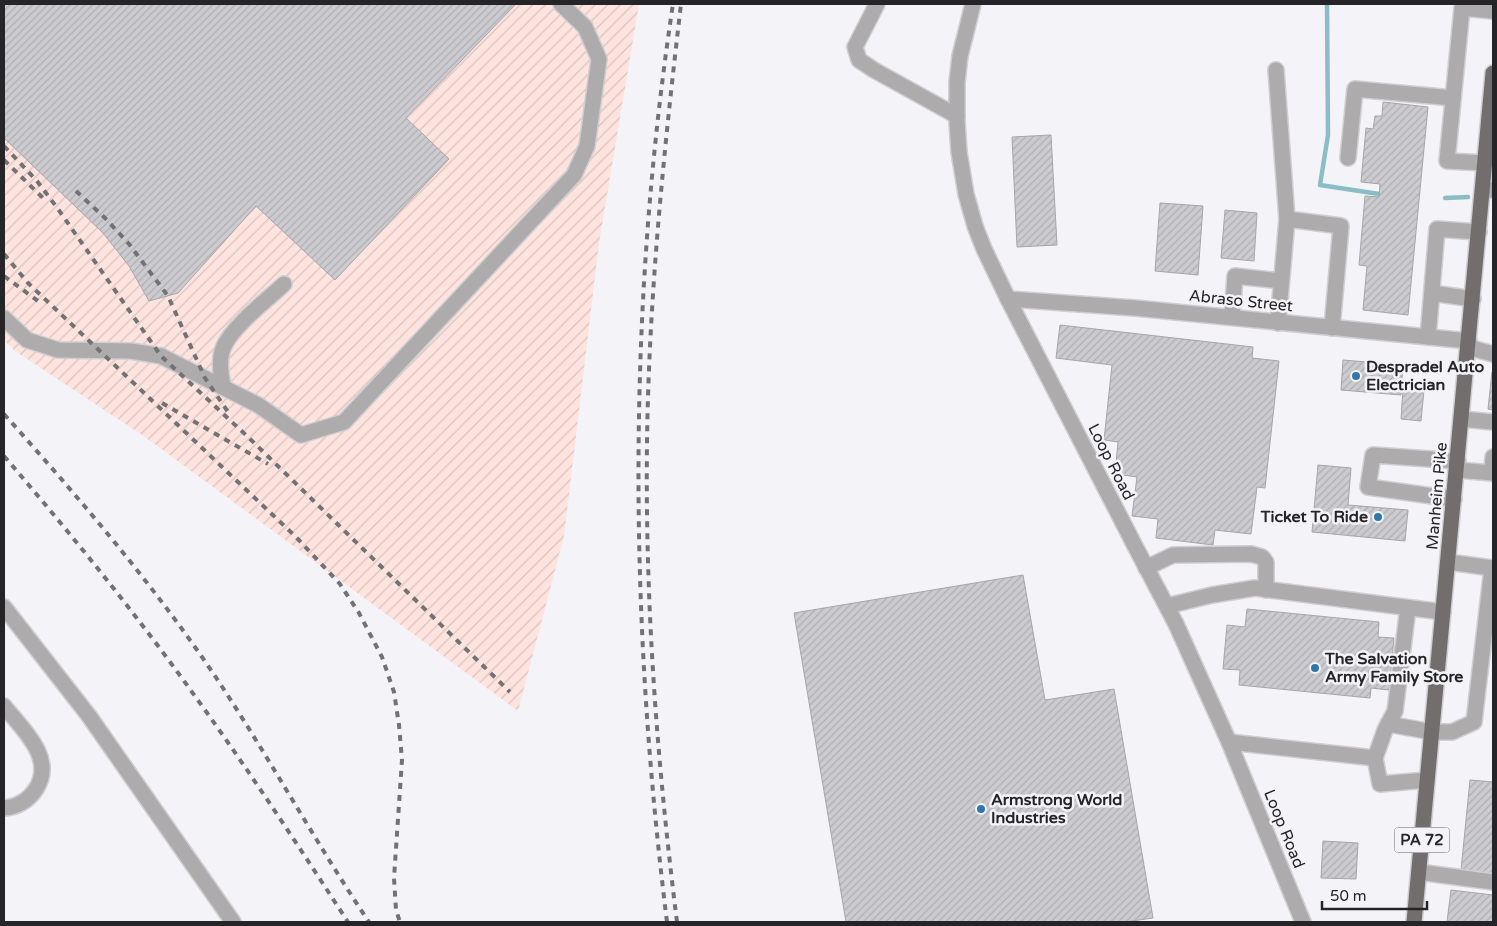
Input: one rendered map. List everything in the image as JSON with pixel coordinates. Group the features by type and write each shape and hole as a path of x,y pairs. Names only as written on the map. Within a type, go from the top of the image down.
{"main road":[{"name":"Manheim Pike","path":"1414,922 1479,232 1488,190 1485,163 1493,73"}],"street":[{"path":"4,318 27,340 58,350 131,351 160,356 258,405 301,435 344,422 574,176 587,146 599,59 584,27 561,4"},
{"path":"877,4 855,47 859,60 957,116"},
{"name":"Loop Road","path":"974,4 960,56 957,82 957,116 959,152 966,194 984,250 1167,606 1229,742 1304,922"},
{"path":"1485,163 1447,161 1462,8 1493,11"},
{"path":"1276,70 1287,219 1278,323"},
{"path":"1348,158 1354,89 1453,98"},
{"path":"1287,219 1341,226 1332,328"},
{"path":"1428,337 1437,229 1479,232"},
{"path":"1232,317 1236,276 1282,281"},
{"path":"223,388 220,367 224,346 236,330 284,284"},
{"path":"1432,293 1473,299"},
{"name":"Abraso Street","path":"1008,299 1136,308 1428,337 1469,344 1493,354"},
{"path":"1462,419 1493,422"},
{"path":"1454,499 1368,487 1373,455 1457,466 1493,473 1493,457"},
{"path":"1146,568 1174,555 1251,554 1262,557 1266,562 1266,590"},
{"path":"1388,724 1432,732 1452,732 1474,722 1493,568 1448,562"},
{"path":"1167,606 1212,595 1255,588 1443,612"},
{"path":"4,608 90,716 233,922"},
{"path":"1408,608 1395,711 1375,758 1380,784 1427,780"},
{"path":"4,706 36,747 42,758 43,770 40,783 33,794 23,803 12,808 4,808"},
{"path":"1229,742 1375,758"},
{"path":"1418,872 1493,882"}],"shaded area":[{"path":"4,4 639,4 599,243 564,536 518,711 145,437 15,351 4,340"}],"building":[{"path":"4,4 516,4 406,118 449,159 335,280 256,206 178,293 149,301 129,266 103,233 4,138"},
{"path":"1383,102 1428,107 1408,315 1363,310 1367,266 1359,265 1365,196 1379,197 1380,184 1361,182 1366,128 1373,129 1375,116 1382,116"},
{"path":"1051,135 1057,245 1017,247 1012,137"},
{"path":"1160,203 1203,206 1198,275 1155,271"},
{"path":"1225,210 1257,213 1254,261 1221,258"},
{"path":"1060,325 1253,347 1252,358 1279,361 1265,488 1257,487 1251,534 1215,530 1213,545 1156,538 1158,519 1132,516 1137,477 1115,474 1118,442 1104,440 1112,365 1056,358"},
{"path":"1343,360 1403,365 1401,395 1341,390"},
{"path":"1493,372 1493,410 1488,409"},
{"path":"1403,389 1424,390 1421,421 1401,419"},
{"path":"1318,465 1351,468 1348,505 1408,510 1405,541 1312,532"},
{"name":"Armstrong World Industries","path":"1023,575 1045,700 1114,689 1153,918 1125,922 846,922 794,613"},
{"path":"1247,609 1379,622 1378,637 1394,638 1389,690 1371,688 1370,698 1239,685 1240,670 1223,669 1227,625 1245,627"},
{"path":"1470,780 1493,782 1493,874 1461,870"},
{"path":"1323,841 1358,843 1356,879 1321,878"},
{"path":"1451,890 1493,895 1493,922 1447,922"}],"waterway":[{"path":"1327,4 1328,135 1320,185 1379,194"},
{"path":"1445,198 1468,197"}],"railway":[{"path":"667,922 654,808 645,693 638,463 647,233 658,118 673,4"},
{"path":"677,922 658,743 650,623 647,442 648,387 658,222 681,4"},
{"path":"4,146 37,181 58,209 161,356 247,436 510,692"},
{"path":"4,160 43,198"},
{"path":"76,191 129,244 168,296 205,378 230,415"},
{"path":"4,254 28,283 295,536 340,584 359,613 382,657 394,692 399,725 402,760 394,878 396,910 400,922"},
{"path":"4,276 38,301"},
{"path":"162,403 268,464"},
{"path":"4,414 115,543 193,644 237,709 330,862 369,922"},
{"path":"4,456 103,575 217,726 348,922"}],"place":[{"name":"Despradel Auto Electrician","path":"1356,376"},
{"name":"Ticket To Ride","path":"1378,517"},
{"name":"The Salvation Army Family Store","path":"1315,668"},
{"name":"Armstrong World Industries","path":"981,809"}]}
